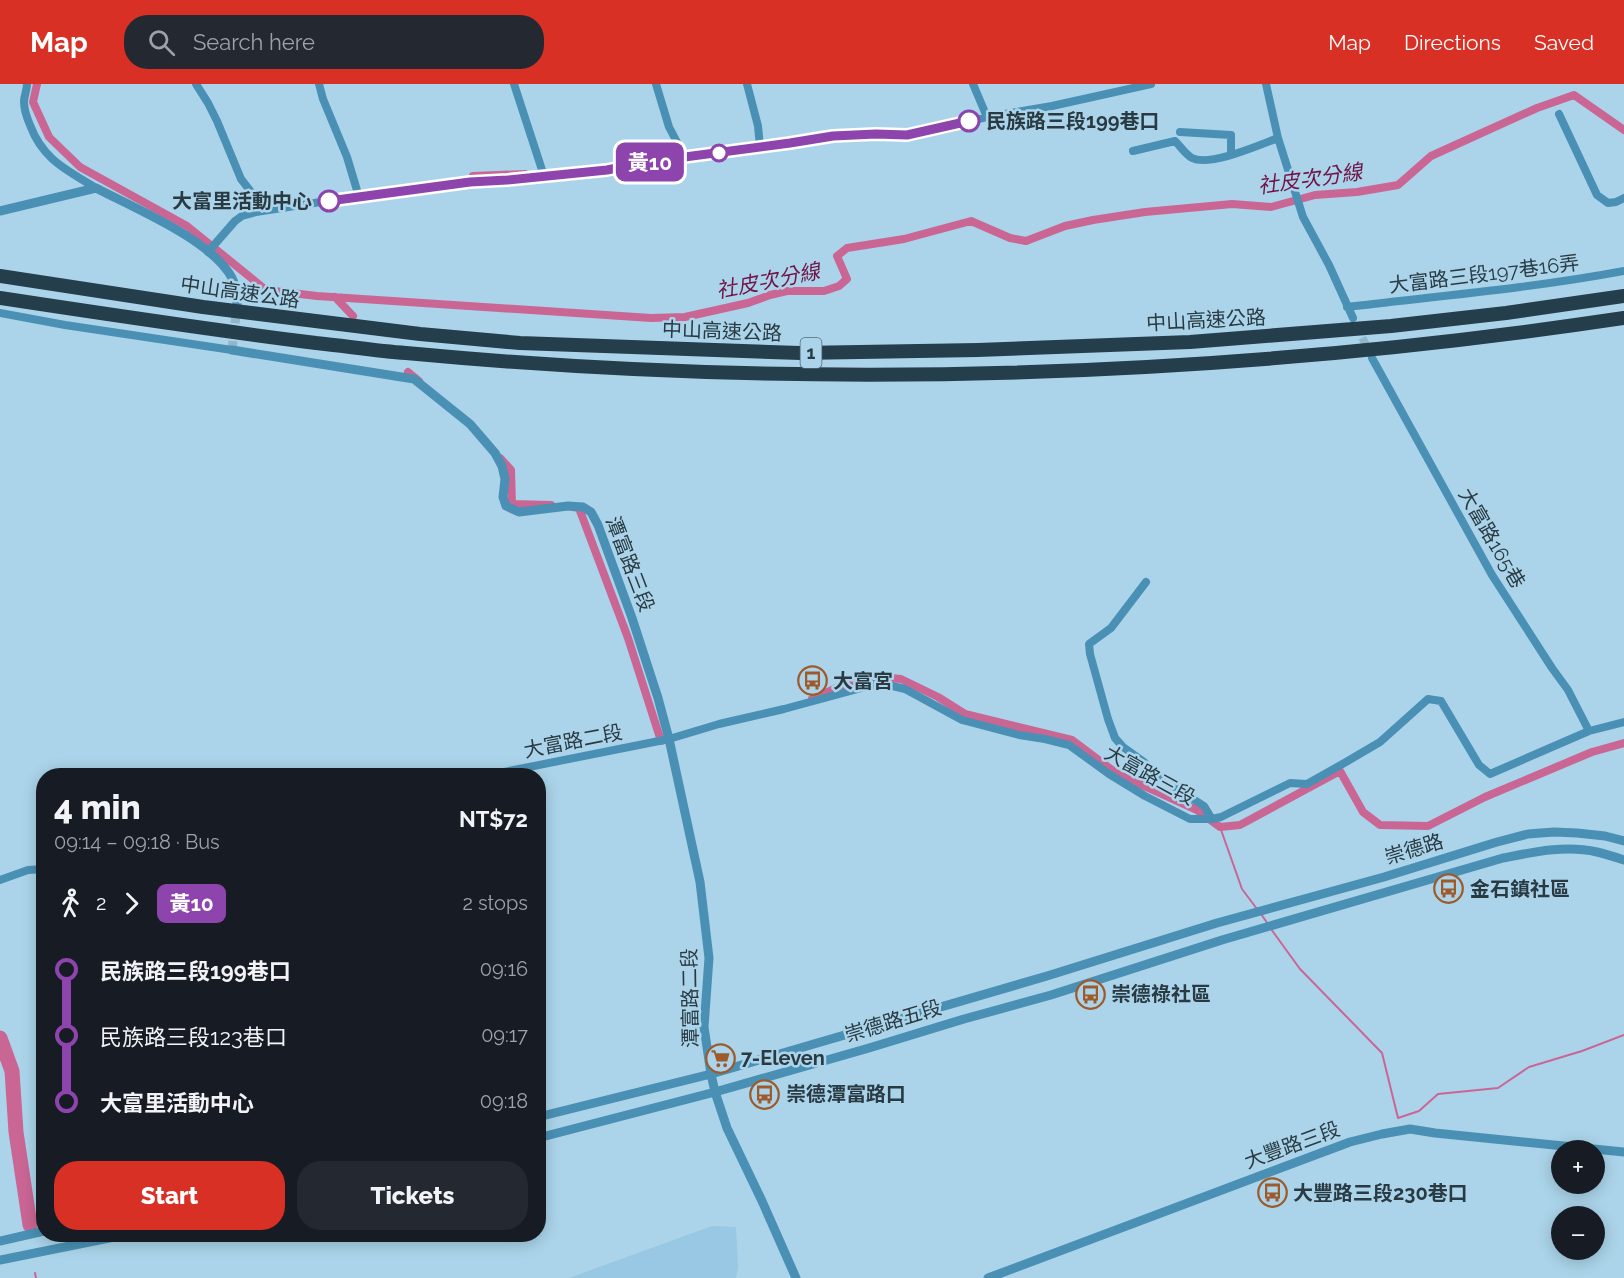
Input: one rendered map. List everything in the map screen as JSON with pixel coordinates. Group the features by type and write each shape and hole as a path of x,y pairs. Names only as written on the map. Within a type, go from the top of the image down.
{"highway":[{"name":"中山高速公路","path":"0,276 203,307 420,334 520,343 800,353 978,350 1190,342 1403,325 1624,296"},
{"name":"中山高速公路","path":"0,298 211,330 404,353 599,367 860,374 959,374 1188,364 1354,351 1624,318"}],"street":[{"path":"27,84 24,102 26,116 43,151 59,165 96,188 212,248 232,277 237,289 237,305"},
{"path":"196,84 217,121 241,179 259,202 262,211"},
{"path":"319,84 347,157 359,197"},
{"path":"514,84 544,176"},
{"path":"656,84 669,127 679,146 681,159"},
{"path":"747,84 758,126 760,147"},
{"path":"973,84 987,117"},
{"path":"212,248 235,221 242,216 262,211 470,182 607,170 647,162 833,136 907,135 1151,84"},
{"path":"1266,84 1278,138 1303,217 1329,264 1353,318"},
{"path":"1559,114 1597,195 1608,203 1624,199"},
{"path":"1180,132 1231,135 1231,154"},
{"path":"1133,151 1175,141 1191,158 1209,161 1278,138"},
{"path":"0,211 96,188"},
{"name":"大富路三段197巷16弄","path":"1347,307 1539,285 1624,271"},
{"path":"0,313 232,350"},
{"name":"潭富路三段","path":"232,350 414,379 470,424 495,453 502,466 505,479 502,497 506,506 519,512 568,506 583,507 591,512 598,525 639,639 669,739"},
{"name":"大富路165巷","path":"1372,358 1492,575 1568,690 1589,731"},
{"path":"1146,582 1111,628 1089,644 1107,719 1115,738 1123,747 1161,778 1204,806 1212,819"},
{"name":"大富路三段","path":"669,739 880,683 905,689 962,720 1069,745 1145,796 1190,819 1212,819 1221,818 1290,783 1307,784 1380,742 1428,699 1441,700 1479,765 1490,774 1589,731 1624,722"},
{"name":"大富路二段","path":"524,768 669,739"},
{"name":"潭富路二段","path":"669,739 700,882 709,958 704,1027 715,1092 727,1128 796,1278"},
{"name":"崇德路","path":"1217,923 1528,834 1577,833 1624,841"},
{"name":"崇德路","path":"1222,940 1503,858 1550,850 1575,849 1597,852 1624,860"},
{"path":"0,880 36,870"},
{"name":"崇德路五段","path":"546,1115 711,1074 1047,976 1217,923"},
{"name":"崇德路五段","path":"546,1136 715,1092 1051,995 1222,940"},
{"name":"大豐路三段","path":"988,1278 1340,1146 1382,1134 1410,1129 1624,1152"},
{"path":"0,1241 36,1234"},
{"path":"0,1260 89,1242"}],"shaded area":[{"path":"712,1226 736,1227 738,1268 736,1278 569,1278"}],"waterway":[{"name":"社皮次分線","path":"37,84 33,102 49,137 80,167 187,226 266,290 317,296 651,318 685,317 748,303 787,291 824,291 839,286 847,279 837,256 847,248 904,239 971,221 1010,238 1026,241 1065,226 1145,212 1232,204 1271,207 1315,195 1357,192 1398,185 1431,156 1537,108 1574,95 1624,130"},
{"path":"473,176 525,174"},
{"path":"335,297 353,316"},
{"path":"408,372 419,381"},
{"path":"500,458 511,470 512,504 551,505"},
{"path":"573,507 579,508 628,638 661,741 667,739"},
{"path":"812,699 850,682 879,677 901,679 938,697 965,714 1072,740 1116,773 1197,810 1220,827 1240,825 1340,771 1363,812 1380,825 1428,826 1485,797 1592,752 1624,743"},
{"path":"1220,827 1242,889 1257,909"},
{"path":"1261,914 1268,924"},
{"path":"1271,929 1300,969 1382,1053 1398,1118 1419,1111 1438,1094 1498,1088 1529,1067 1624,1035"},
{"path":"0,1038 12,1071 16,1132 30,1225"},
{"path":"35,1273 36,1278"}],"tunnel":[{"path":"232,350 237,307"},
{"path":"1357,327 1369,351"}],"bus line":[{"name":"黃10","path":"329,201 470,182 607,170 813,138 876,134 907,135 969,121"}],"place":[{"name":"民族路三段199巷口","path":"969,121"},
{"name":"大富里活動中心","path":"329,201"},
{"name":"大富宮","path":"812,681"},
{"name":"金石鎮社區","path":"1449,889"},
{"name":"崇德祿社區","path":"1090,994"},
{"name":"7-Eleven","path":"720,1058"},
{"name":"崇德潭富路口","path":"765,1094"},
{"name":"大豐路三段230巷口","path":"1272,1193"}]}
